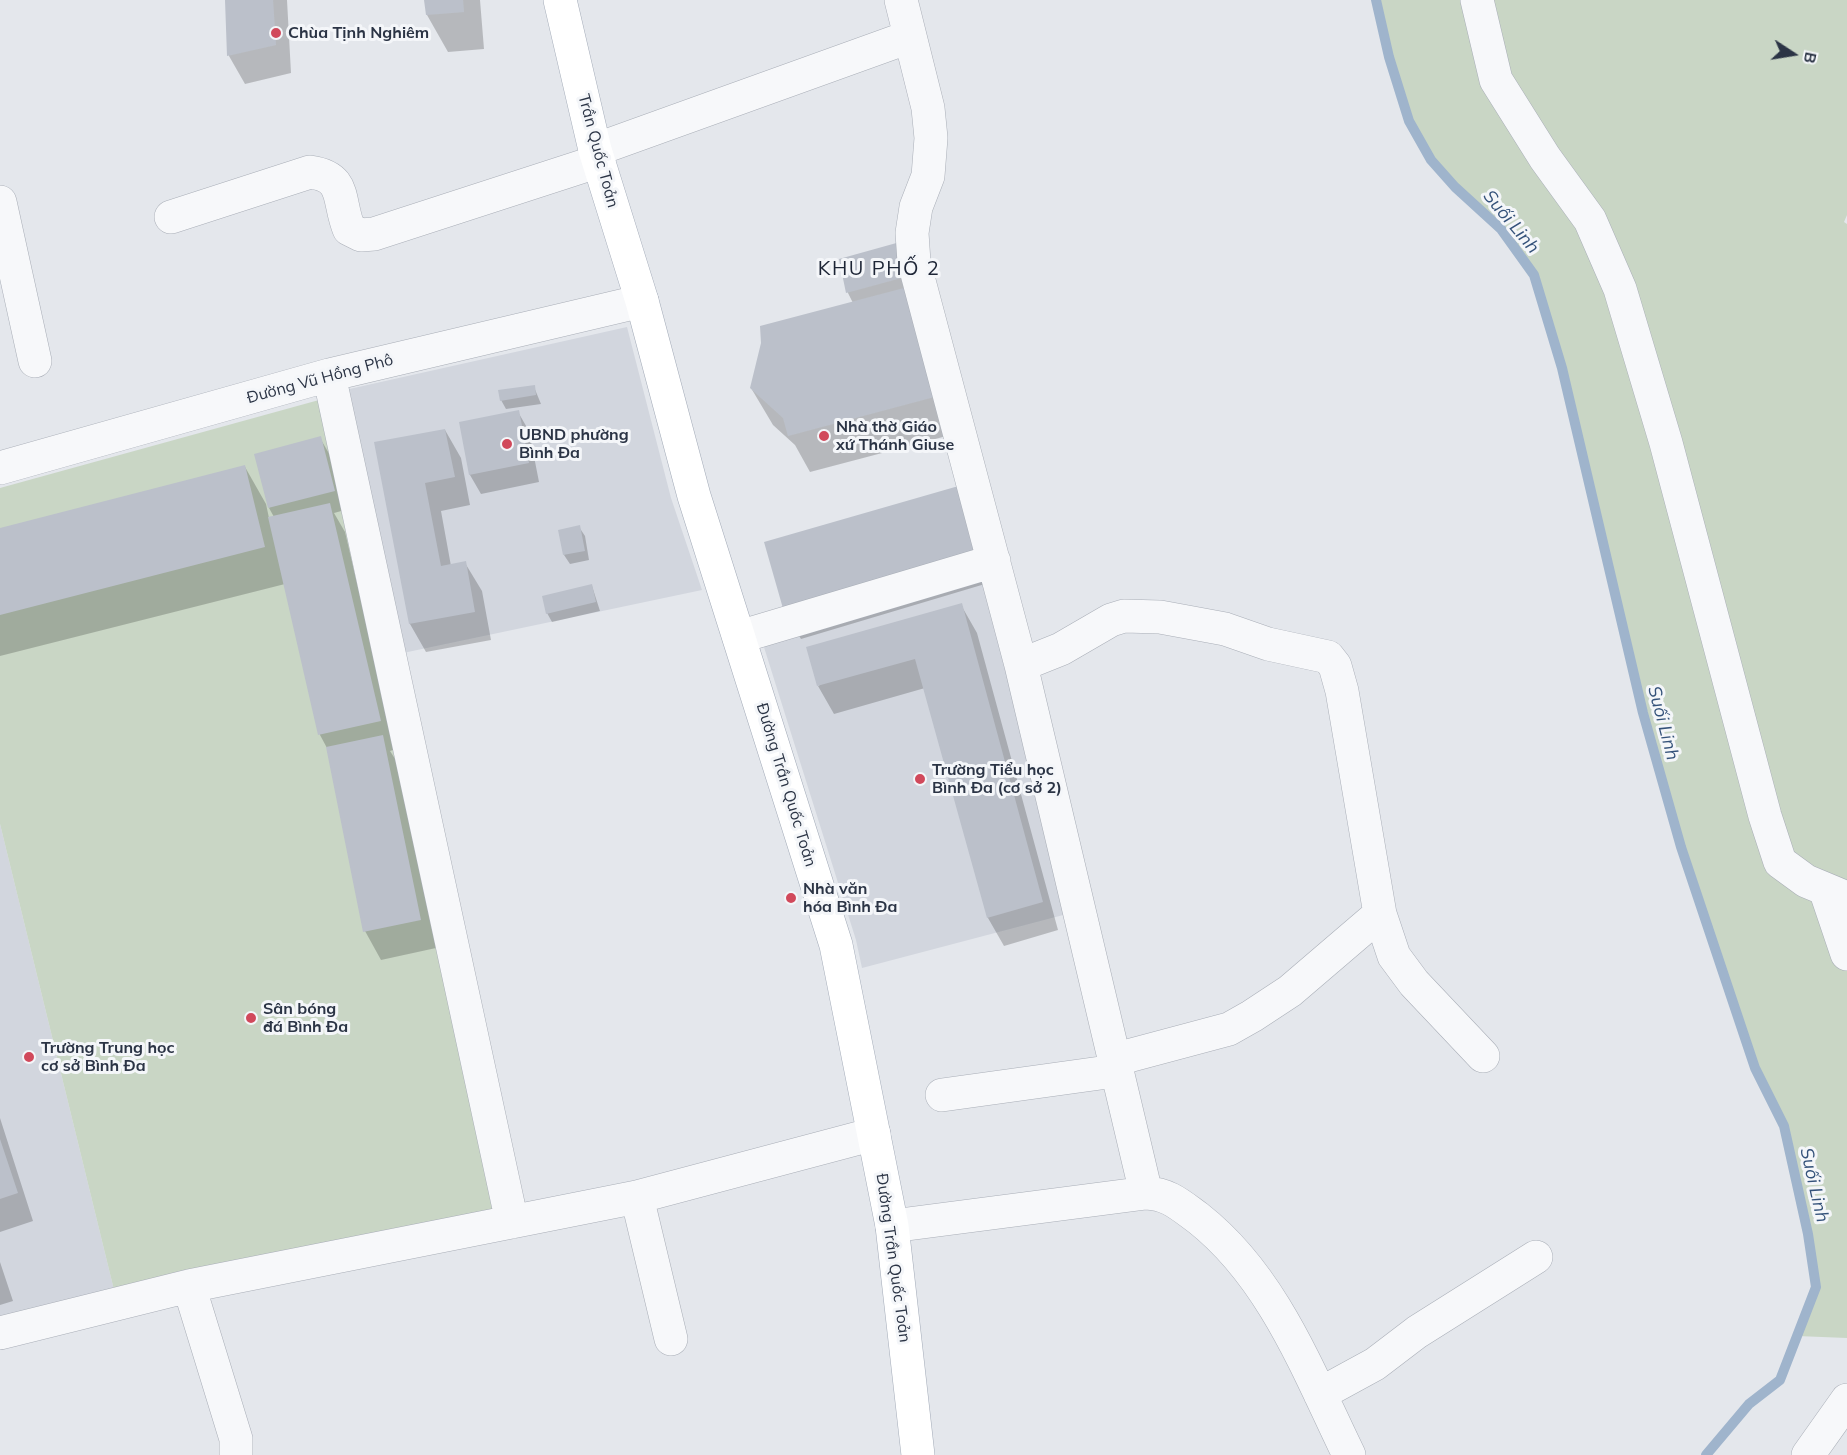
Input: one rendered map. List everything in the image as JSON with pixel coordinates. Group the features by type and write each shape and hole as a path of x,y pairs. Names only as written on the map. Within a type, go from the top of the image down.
{"main road":[{"name":"Trần Quốc Toản","path":"560,0 597,155 642,301"},
{"name":"Đường Trần Quốc Toản","path":"642,301 694,496 836,945 892,1226 918,1455"}],"street":[{"path":"901,0 928,108 931,138 928,176 916,207 912,233 914,262 1021,666 1114,1066 1146,1193"},
{"path":"1477,0 1496,80 1545,158 1590,220 1620,289 1666,443 1765,816 1780,862 1806,881 1836,893 1847,954"},
{"path":"171,217 291,175 310,172 327,174 337,183 342,214 349,230 362,235 374,234 597,155 909,37"},
{"path":"0,202 35,361"},
{"name":"Đường Vũ Hồng Phô","path":"0,468 329,375 642,301"},
{"path":"329,375 512,1222"},
{"path":"740,637 994,561"},
{"path":"1021,666 1061,649 1096,628 1124,616 1160,617 1194,622 1252,636 1268,644 1328,657 1335,666 1342,691 1380,914 1394,956 1414,983 1483,1056"},
{"path":"942,1095 1114,1066 1229,1029 1290,992 1380,914"},
{"path":"0,1333 189,1286 637,1197 874,1134"},
{"path":"892,1226 1146,1193 1170,1197 1220,1236 1266,1290 1349,1455"},
{"path":"637,1197 671,1339"},
{"path":"1320,1394 1375,1364 1417,1332 1536,1257"},
{"path":"189,1286 236,1439 236,1455"},
{"path":"1808,1455 1847,1400"}],"shaded area":[{"name":"UBND phường Bình Đa","path":"627,327 671,498 702,590 403,653 345,390"},
{"name":"Trường Tiểu học Bình Đa (cơ sở 2)","path":"985,577 1067,914 862,968 856,940 763,644"},
{"name":"Trường Trung học cơ sở Bình Đa","path":"0,824 114,1290 0,1319"}],"green space":[{"path":"1376,0 1847,0 1847,215 1844,222 1847,224 1847,1338 1797,1336 1816,1287 1808,1234 1784,1126 1755,1068 1681,847 1643,713 1591,492 1534,275 1501,229 1455,187 1431,160 1409,121 1389,57"},
{"name":"Sân bóng đá Bình Đa","path":"319,400 498,1211 114,1290 0,824 0,488"}],"building":[{"path":"225,0 273,0 276,45 227,56"},
{"path":"424,0 463,0 464,12 426,15"},
{"path":"900,242 905,277 846,293 839,259"},
{"path":"908,287 938,396 788,436 783,418 750,388 761,343 760,326"},
{"path":"535,385 536,395 500,401 498,390"},
{"path":"519,410 529,463 469,475 459,422"},
{"path":"445,429 455,477 425,483 441,566 466,561 475,612 409,624 374,442"},
{"path":"321,436 335,491 268,508 254,454"},
{"path":"245,465 265,547 0,615 0,528"},
{"path":"962,485 980,552 784,612 764,542"},
{"path":"330,503 381,721 318,735 268,517"},
{"path":"580,525 585,551 563,555 558,530"},
{"path":"592,584 596,602 546,614 542,596"},
{"path":"962,603 1043,902 987,918 915,659 817,686 806,647"},
{"path":"383,735 421,920 363,932 326,747"},
{"path":"0,1139 18,1193 0,1199"}],"waterway":[{"name":"Suối Linh","path":"1376,0 1389,57 1409,121 1431,160 1455,187 1501,229 1534,275 1562,368 1643,713 1681,847 1755,1068 1784,1126 1808,1234 1816,1287 1780,1380 1749,1404 1706,1455"}],"place":[{"name":"Chùa Tịnh Nghiêm","path":"276,33"},
{"name":"Nhà thờ Giáo xứ Thánh Giuse","path":"824,436"},
{"name":"UBND phường Bình Đa","path":"507,444"},
{"name":"Trường Tiểu học Bình Đa (cơ sở 2)","path":"920,779"},
{"name":"Nhà văn hóa Bình Đa","path":"791,898"},
{"name":"Sân bóng đá Bình Đa","path":"251,1018"},
{"name":"Trường Trung học cơ sở Bình Đa","path":"29,1057"}],"district":[{"name":"KHU PHỐ 2","path":"879,269"}]}
